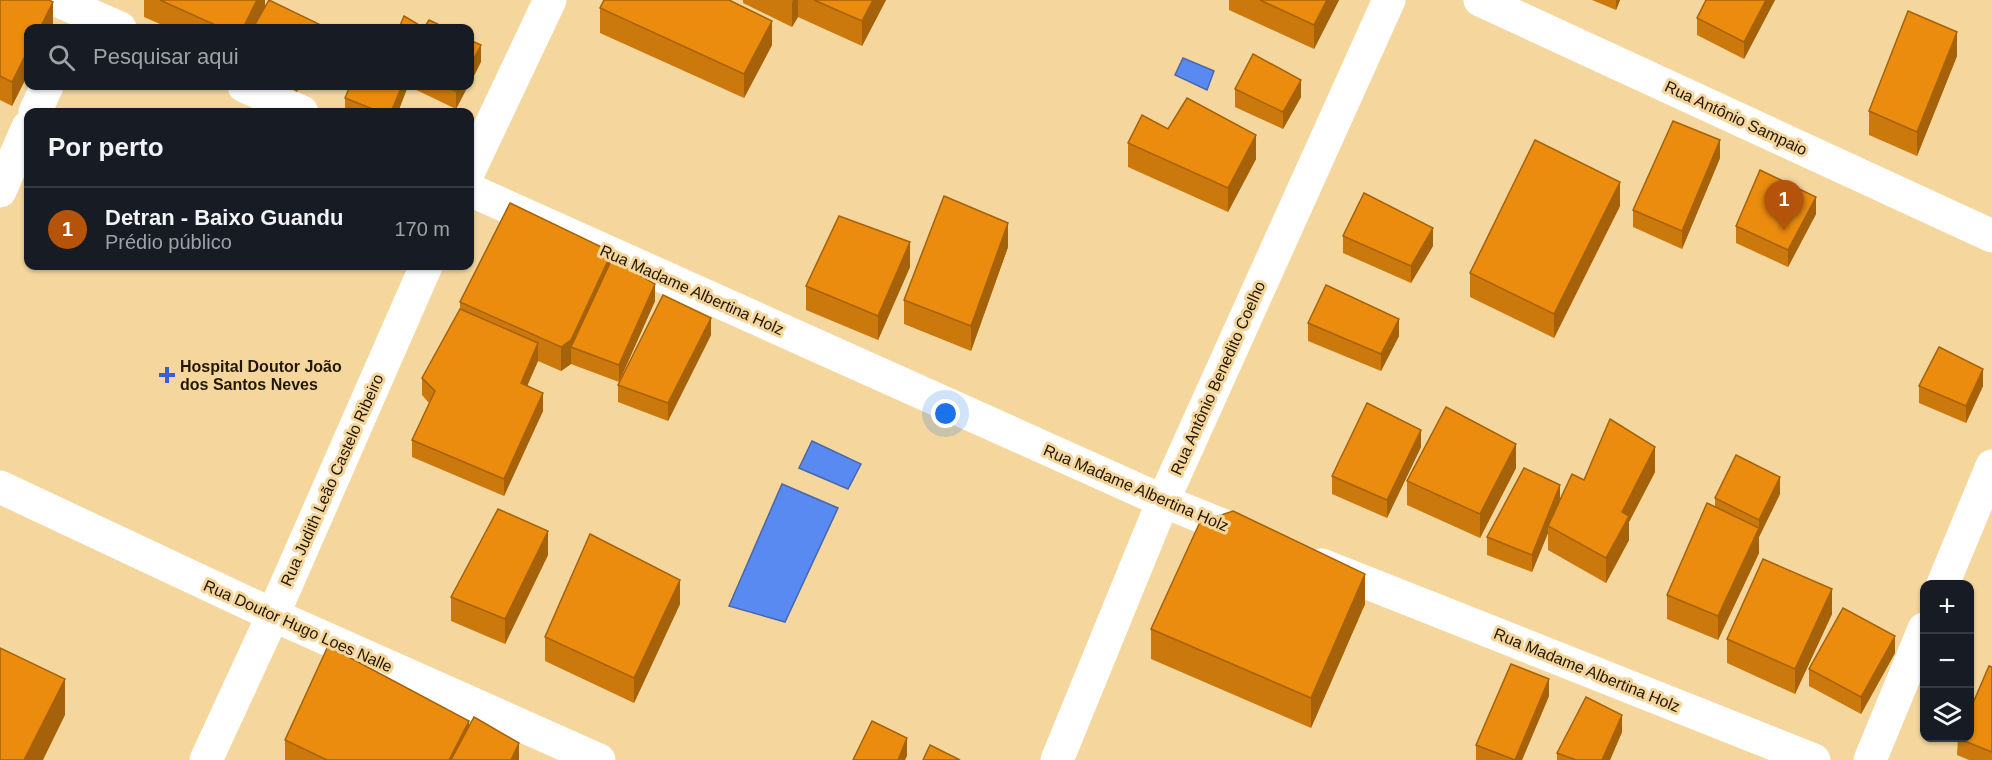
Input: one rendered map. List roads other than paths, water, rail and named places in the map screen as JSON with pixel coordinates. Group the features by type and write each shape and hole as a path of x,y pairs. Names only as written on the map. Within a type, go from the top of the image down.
{"street":[{"path":"474,161 550,0"},
{"name":"Rua Antônio Benedito Coelho","path":"1058,760 1163,501 1389,0"},
{"name":"Rua Antônio Sampaio","path":"1480,0 1992,236"},
{"path":"74,10 110,24"},
{"path":"37,108 45,90"},
{"path":"253,90 293,108"},
{"path":"0,190 24,137"},
{"name":"Rua Madame Albertina Holz","path":"474,192 1163,501 1814,760"},
{"name":"Rua Judith Leão Castelo Ribeiro","path":"206,760 273,615 424,270"},
{"path":"1945,580 1992,466"},
{"name":"Rua Doutor Hugo Loes Nalle","path":"0,487 273,615 599,760"},
{"path":"1870,760 1922,634"}],"water":[{"path":"1183,58 1214,71 1207,90 1175,75"},
{"path":"812,441 861,464 848,489 799,468"},
{"path":"782,484 838,508 785,622 729,606"}],"place":[{"name":"Detran - Baixo Guandu","path":"1784,230"},
{"name":"Hospital Doutor João dos Santos Neves","path":"167,375"}]}
